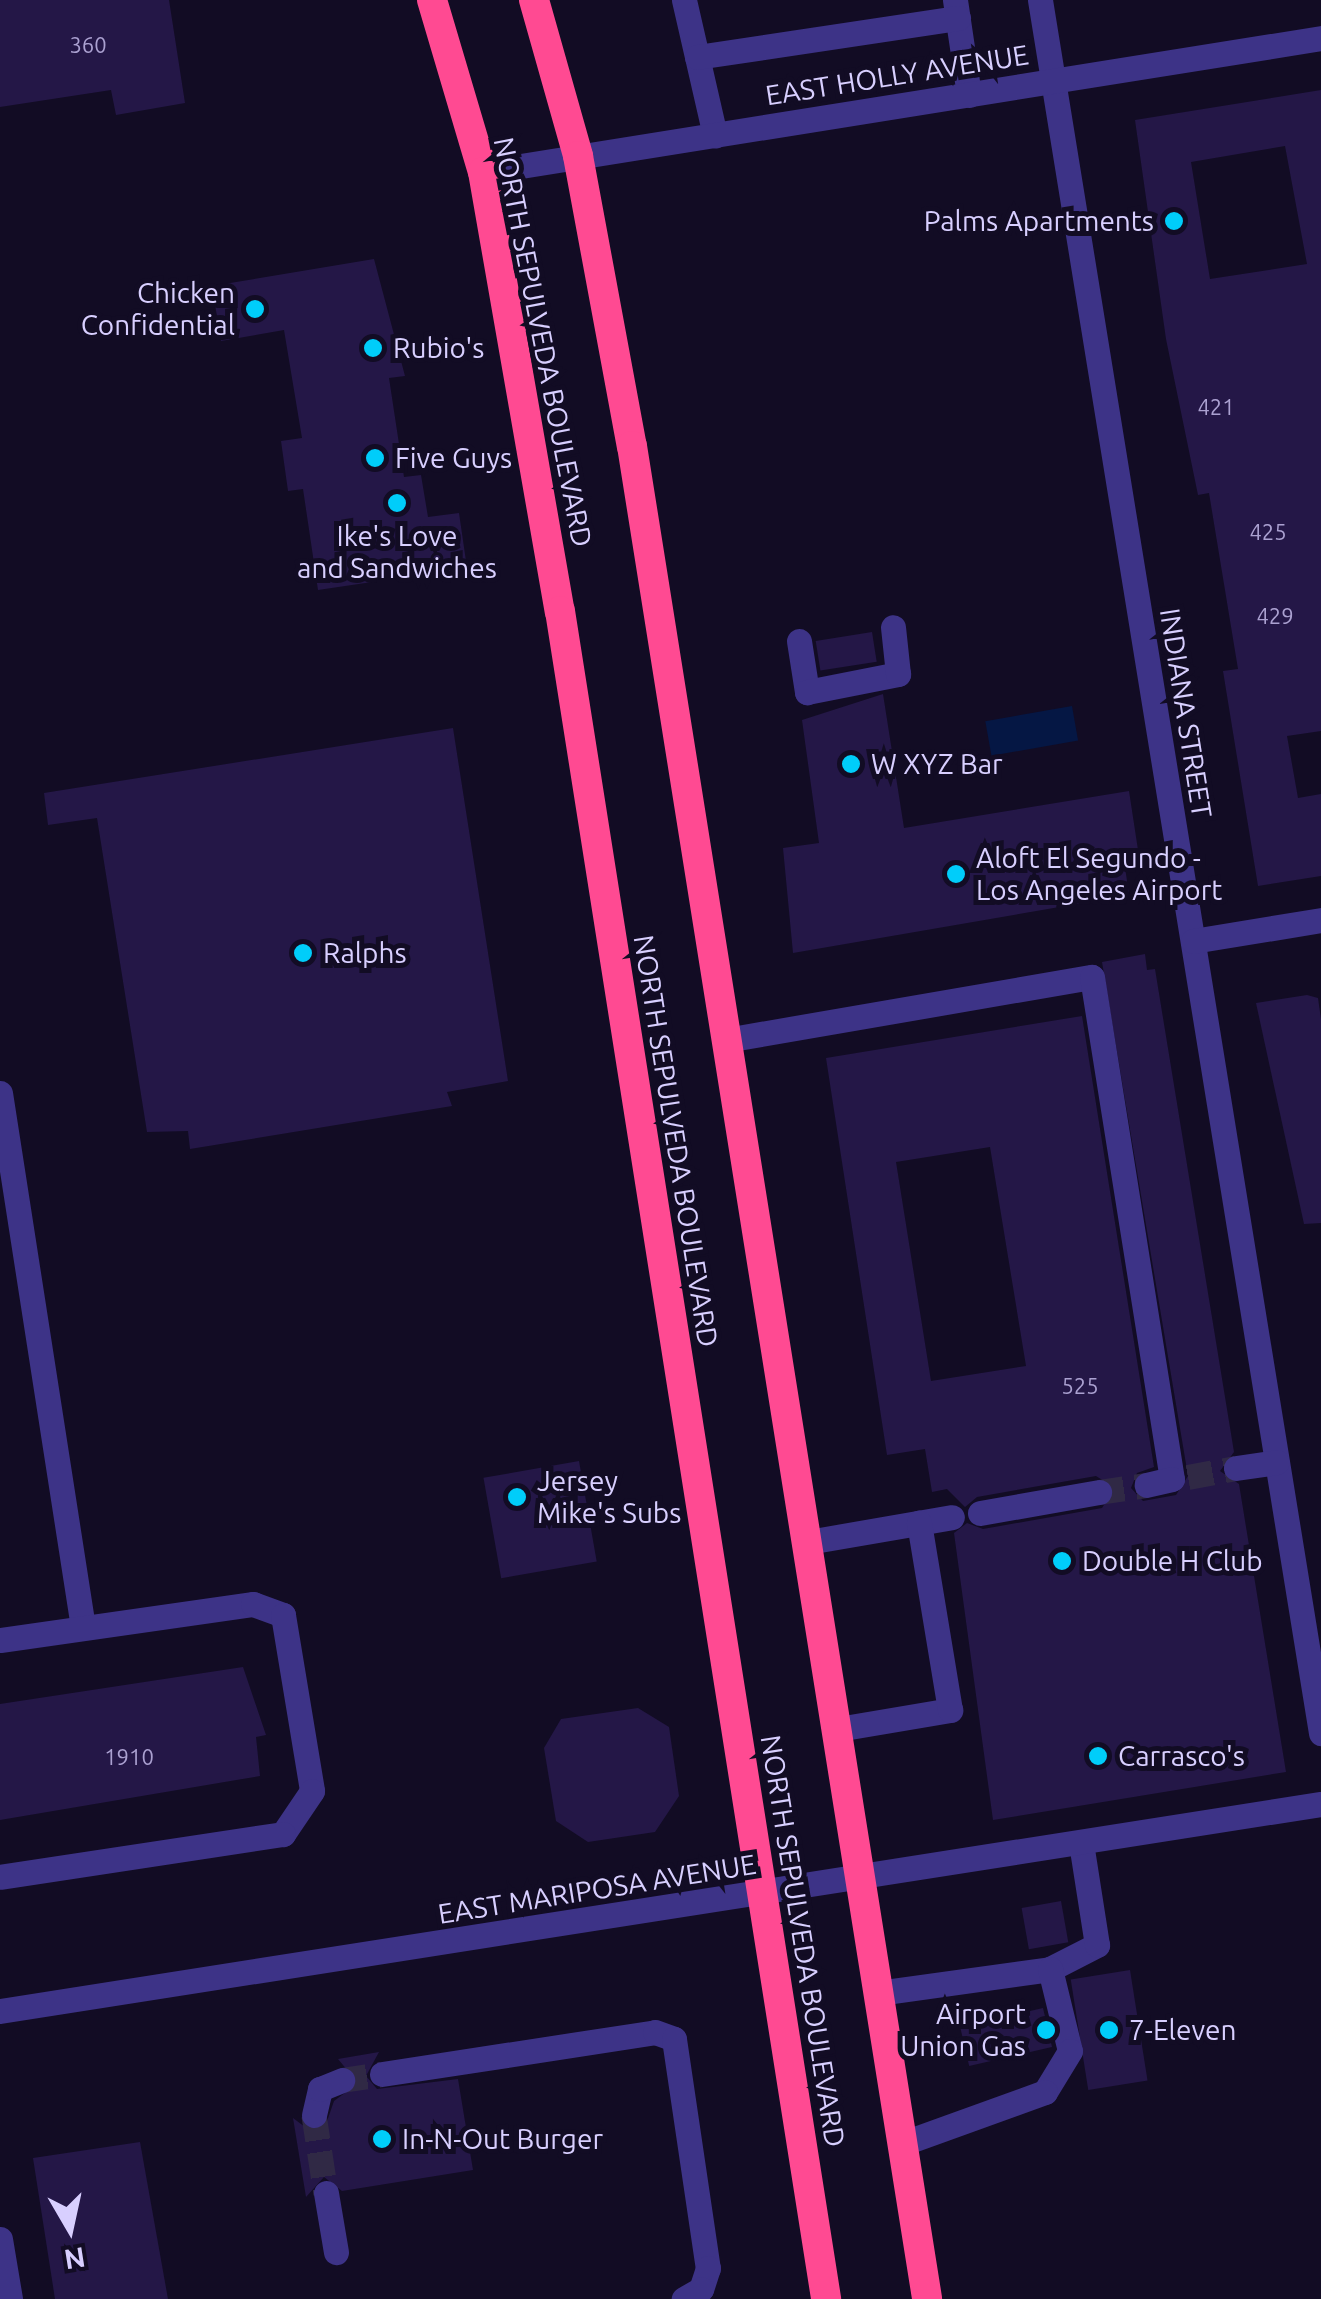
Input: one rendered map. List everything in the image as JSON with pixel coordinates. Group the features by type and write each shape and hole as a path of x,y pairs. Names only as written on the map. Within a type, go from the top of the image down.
{"highway":[{"name":"NORTH SEPULVEDA BOULEVARD","path":"432,0 482,172 826,2299"},
{"path":"534,0 578,156 808,1542 927,2299"}],"street":[{"path":"684,0 715,135"},
{"name":"INDIANA STREET","path":"1040,0 1321,1732"},
{"path":"697,57 956,9 970,94"},
{"name":"EAST HOLLY AVENUE","path":"482,172 1321,38"},
{"path":"798,641 807,692 898,674 893,627"},
{"path":"1193,941 1321,920"},
{"path":"726,1040 1092,977 1169,1480"},
{"path":"0,1094 84,1628"},
{"path":"1236,1468 1277,1462"},
{"path":"980,1512 1100,1492"},
{"path":"808,1542 952,1517"},
{"path":"838,1729 950,1710 920,1523"},
{"path":"0,1640 253,1604 283,1615 312,1791 283,1834 0,1877"},
{"name":"EAST MARIPOSA AVENUE","path":"0,2011 1321,1804"},
{"path":"878,1993 1050,1969 1097,1945 1081,1842"},
{"path":"901,2144 1045,2092 1070,2050 1050,1969"},
{"path":"382,2074 655,2032 674,2038 708,2268 701,2289 684,2299"},
{"path":"314,2115 320,2089 342,2080"},
{"path":"326,2194 336,2252"},
{"path":"0,2239 10,2299"}],"water":[{"path":"1072,706 1078,740 991,756 985,721"}],"building":[{"path":"0,0 169,0 185,103 116,115 111,90 0,107"},
{"path":"1321,90 1321,731 1287,736 1298,798 1321,794 1321,876 1258,886 1223,671 1238,669 1209,493 1198,495 1166,339 1135,120","holes":["1285,146 1307,264 1210,279 1191,162"]},
{"path":"374,259 405,376 389,378 404,477 421,475 428,517 459,513 467,568 318,590 303,489 288,491 281,441 302,438 284,330 221,341 212,286"},
{"path":"872,632 877,662 820,671 816,641"},
{"name":"Aloft El Segundo - Los Angeles Airport","path":"883,694 904,828 1129,791 1138,850 1123,853 1129,895 793,953 783,848 819,843 802,720"},
{"name":"Ralphs","path":"453,728 508,1081 447,1092 452,1106 190,1149 188,1131 147,1132 97,818 48,825 44,793"},
{"path":"1145,954 1147,970 1155,969 1234,1452 1220,1471 1239,1484 1286,1772 993,1820 954,1533 967,1523 983,1529 1102,1508 1115,1488 1096,1476 977,1497 965,1507 947,1489 932,1492 925,1449 887,1455 826,1058 1082,1016 1154,1467 1137,1473 1131,1488 1143,1501 1176,1495 1188,1476 1102,962","holes":["990,1147 1026,1366 931,1381 896,1162"]},
{"path":"1307,995 1318,998 1321,1019 1321,1223 1304,1224 1256,1003"},
{"path":"579,1461 597,1561 501,1578 483,1478"},
{"path":"243,1667 266,1735 256,1737 260,1776 0,1820 0,1704"},
{"path":"638,1708 669,1727 679,1796 655,1832 588,1842 556,1821 544,1748 561,1719"},
{"path":"1061,1901 1068,1942 1029,1949 1022,1908"},
{"name":"7-Eleven","path":"1130,1970 1148,2081 1088,2090 1071,1979"},
{"path":"1043,2008 1052,2047 969,2066 960,2027"},
{"name":"In-N-Out Burger","path":"379,2052 366,2076 377,2089 458,2079 473,2170 342,2191 324,2177 306,2197 293,2118 309,2130 325,2127 334,2101 358,2083 338,2059"},
{"path":"140,2142 168,2299 55,2299 33,2158"}],"tunnel":[{"path":"1188,1477 1236,1468"},
{"path":"1099,1492 1147,1485"},
{"path":"342,2080 382,2074"},
{"path":"314,2115 326,2193"}],"place":[{"name":"Palms Apartments","path":"1174,221"},
{"name":"Chicken Confidential","path":"255,309"},
{"name":"Rubio's","path":"373,348"},
{"name":"Five Guys","path":"375,458"},
{"name":"Ike's Love and Sandwiches","path":"397,503"},
{"name":"W XYZ Bar","path":"851,764"},
{"name":"Aloft El Segundo - Los Angeles Airport","path":"956,874"},
{"name":"Ralphs","path":"303,953"},
{"name":"Jersey Mike's Subs","path":"517,1497"},
{"name":"Double H Club","path":"1062,1561"},
{"name":"Carrasco's","path":"1098,1756"},
{"name":"Airport Union Gas","path":"1046,2030"},
{"name":"7-Eleven","path":"1109,2030"},
{"name":"In-N-Out Burger","path":"382,2139"}]}
